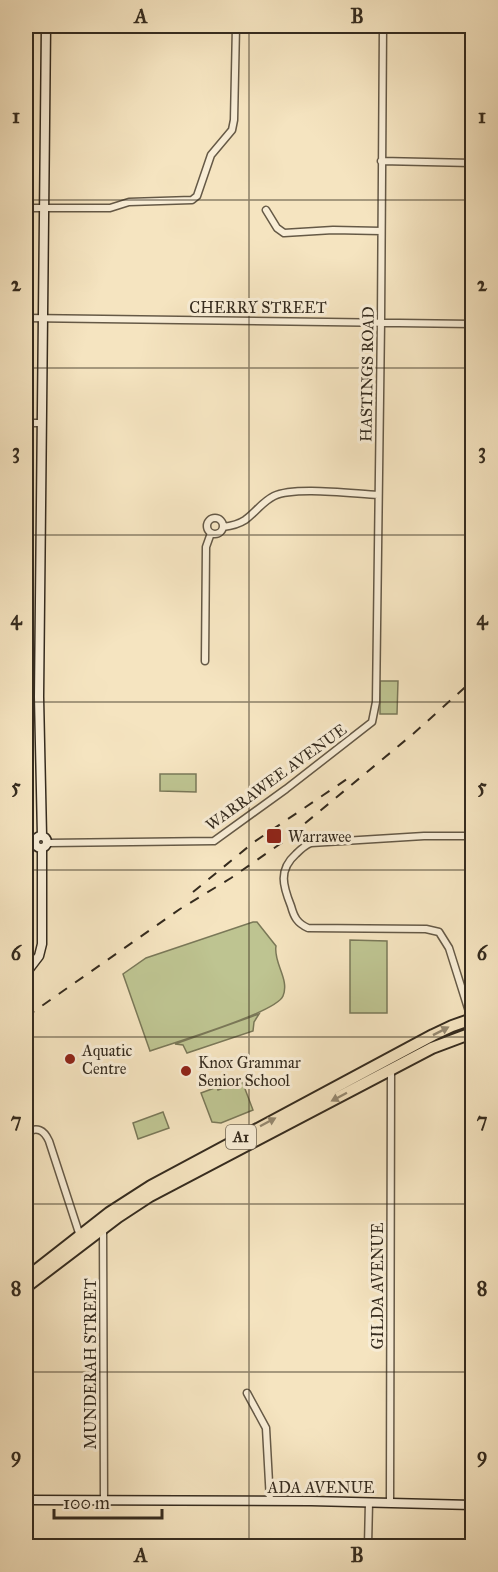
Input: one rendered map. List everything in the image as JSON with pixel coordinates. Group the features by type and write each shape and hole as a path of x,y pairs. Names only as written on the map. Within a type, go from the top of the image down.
{"highway":[{"name":"A1","path":"26,1278 128,1199 433,1035 472,1020"},
{"name":"A1","path":"26,1287 103,1227 150,1196 443,1043 472,1033"}],"street":[{"path":"26,973 39,956 42,944 38,842 46,26"},
{"path":"26,208 110,208 129,202 192,200 197,196 208,162 232,130 236,26"},
{"name":"HASTINGS ROAD","path":"372,722 375,710 383,26"},
{"path":"381,161 472,163"},
{"path":"266,210 284,233 333,230 381,231"},
{"name":"CHERRY STREET","path":"26,318 472,324"},
{"path":"26,423 41,423"},
{"path":"211,533 218,533 223,527 246,519 262,503 281,493 378,495"},
{"path":"207,512 210,520 207,528 211,533"},
{"path":"210,520 216,518 220,520 223,527"},
{"path":"205,661 206,547 211,533"},
{"name":"WARRAWEE AVENUE","path":"38,842 214,841 372,722"},
{"path":"472,836 424,836 315,842 307,844 292,857 283,875 286,894 299,923 315,929 426,929 439,932 449,948 472,1020"},
{"name":"GILDA AVENUE","path":"390,1502 391,1070"},
{"path":"26,1133 31,1129 45,1132 80,1236"},
{"name":"MUNDERAH STREET","path":"103,1227 104,1500"},
{"path":"247,1393 264,1422 268,1436 270,1501"},
{"name":"ADA AVENUE","path":"26,1500 390,1502 472,1505"},
{"path":"368,1546 369,1502"}],"green space":[{"path":"26,550 33,550 32,699 26,699"},
{"path":"380,681 398,681 397,714 380,714"},
{"path":"160,774 196,774 196,792 160,791"},
{"path":"257,922 276,946 285,990 283,996 276,1003 244,1019 150,1051 123,974 146,958"},
{"path":"350,940 387,941 387,1013 350,1013"},
{"path":"259,1014 254,1022 253,1031 187,1053 183,1045 175,1044"},
{"path":"242,1081 253,1110 221,1123 212,1122 201,1093 217,1087 218,1090"},
{"path":"163,1112 169,1128 138,1139 133,1123"}],"railway":[{"path":"26,1017 180,909 231,878 280,844 413,734 472,681"},
{"path":"193,892 254,842 350,777"}],"place":[{"name":"Warrawee","path":"274,836"},
{"name":"Aquatic Centre","path":"70,1059"},
{"name":"Knox Grammar Senior School","path":"186,1071"}]}
